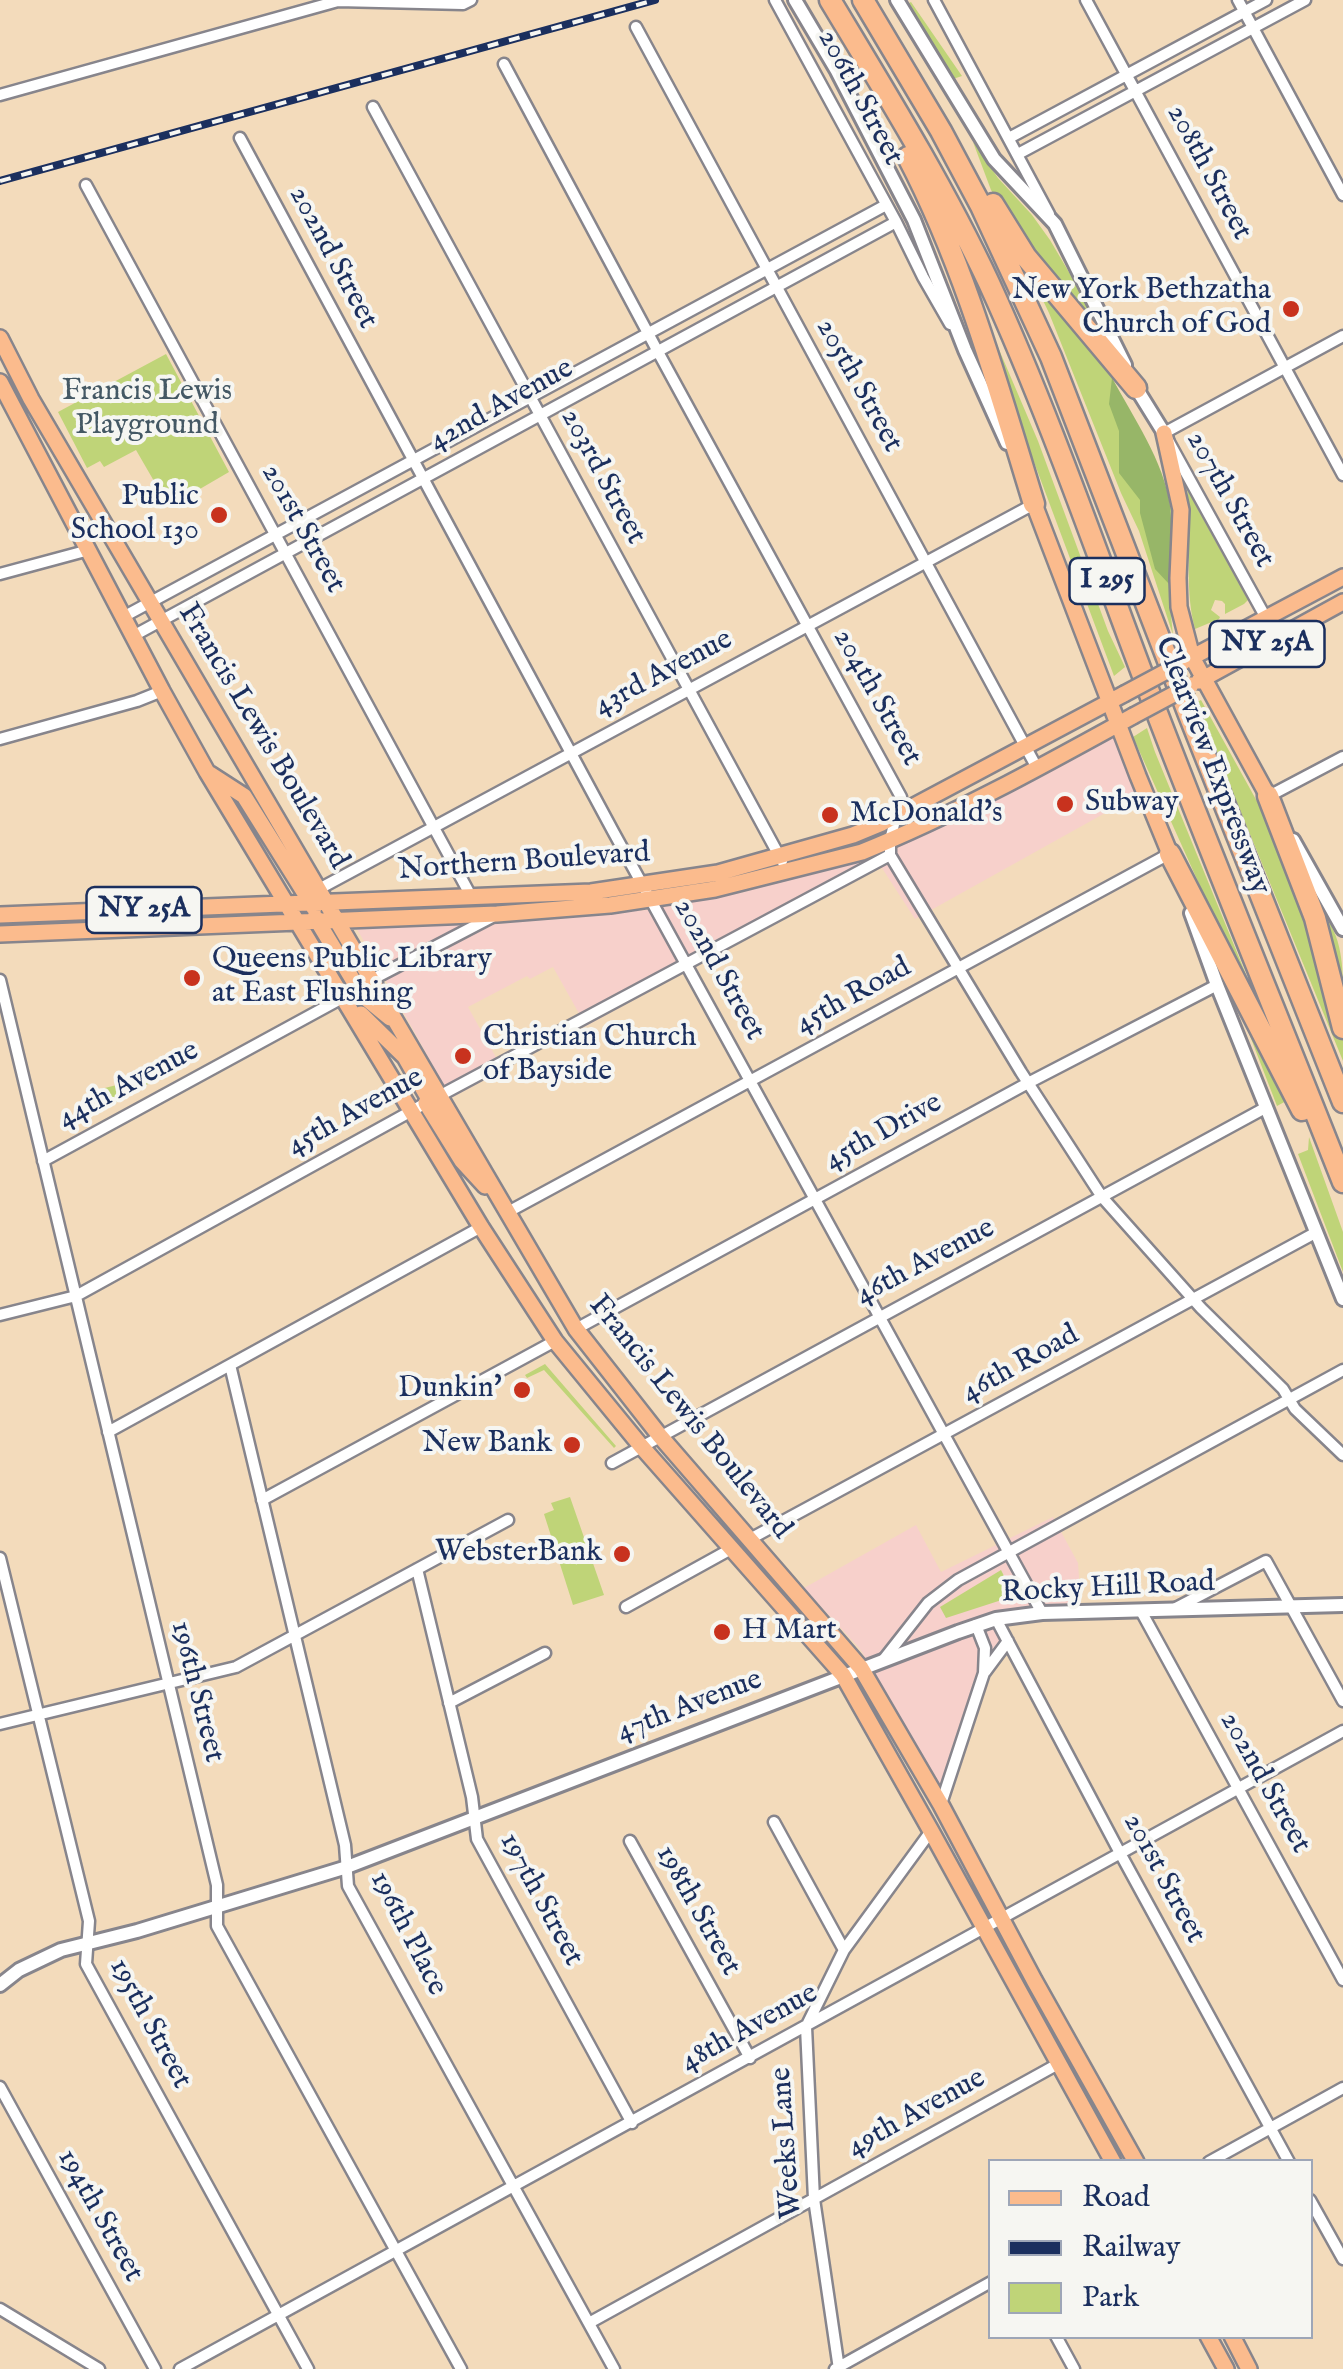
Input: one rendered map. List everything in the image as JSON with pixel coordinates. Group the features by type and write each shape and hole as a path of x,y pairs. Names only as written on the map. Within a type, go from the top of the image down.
{"highway":[{"path":"829,0 947,242 1000,391 1034,504"},
{"name":"Clearview Expressway","path":"829,0 944,194 1002,314 1343,1182"},
{"path":"867,6 1026,258 1136,388"},
{"name":"Clearview Expressway","path":"867,6 982,206 1051,357 1343,1102"},
{"path":"1268,796 1315,918 1343,1028"},
{"path":"1170,854 1343,1191"}],"main road":[{"name":"Francis Lewis Boulevard","path":"0,338 31,399 330,921 373,979 397,1024 481,1227 555,1341 641,1446 843,1676 932,1830 1111,2159"},
{"name":"Francis Lewis Boulevard","path":"0,382 207,772 291,904 344,997 508,1212 576,1329 660,1436 862,1668 1134,2159"},
{"path":"1164,433 1180,510 1178,578 1187,660 1268,796"},
{"path":"1034,504 1120,710 1170,854"},
{"name":"Northern Boulevard","path":"0,934 496,914 610,904 718,873 890,848 1037,768 1187,660 1343,578"},
{"name":"Northern Boulevard","path":"0,915 291,904 319,898 472,898 715,889 854,835 1026,747 1197,682 1343,602"},
{"path":"207,772 244,796 319,898"},
{"path":"291,904 330,921 362,995 397,1024"},
{"path":"1210,2339 1226,2369"},
{"path":"1234,2339 1249,2369"}],"street":[{"path":"0,95 294,7 338,1 463,4 471,0"},
{"name":"206th Street","path":"775,0 896,222"},
{"path":"794,0 837,70 914,220 1034,504"},
{"path":"897,0 994,159 1054,224"},
{"path":"934,0 1018,154 1136,388"},
{"name":"208th Street","path":"1086,0 1343,476"},
{"path":"1238,0 1343,195"},
{"path":"1009,138 1266,0"},
{"path":"1018,154 1305,0"},
{"name":"205th Street","path":"636,27 1037,768"},
{"name":"204th Street","path":"504,64 901,797 890,848"},
{"name":"203rd Street","path":"373,107 783,864"},
{"name":"202nd Street","path":"240,138 646,892 1042,1613"},
{"name":"201st Street","path":"86,185 472,898"},
{"name":"42nd Avenue","path":"123,617 886,205"},
{"path":"896,222 922,277 966,350"},
{"name":"42nd Avenue","path":"133,636 896,222"},
{"path":"1164,433 1343,336"},
{"name":"207th Street","path":"1136,388 1278,638"},
{"name":"43rd Avenue","path":"319,898 434,826 1034,504"},
{"path":"0,574 89,550"},
{"path":"0,739 162,691"},
{"path":"1343,757 1268,796 1339,912 1343,930"},
{"path":"890,848 957,969 1102,1196 1282,1389 1295,1409 1343,1455"},
{"name":"45th Avenue","path":"0,1315 76,1296 686,964 890,848"},
{"path":"1170,854 1217,985 1343,1300"},
{"name":"45th Road","path":"508,1212 1170,854"},
{"path":"373,979 496,914"},
{"name":"196th Street","path":"0,980 217,1884 217,1926 461,2369"},
{"name":"45th Drive","path":"576,1329 1217,985"},
{"name":"44th Avenue","path":"43,1161 344,997"},
{"name":"46th Avenue","path":"612,1463 1265,1108"},
{"path":"108,1432 481,1227"},
{"name":"46th Road","path":"750,1539 1315,1234"},
{"path":"262,1500 555,1341"},
{"name":"196th Place","path":"230,1365 345,1845 348,1886 614,2369"},
{"path":"884,1660 929,1602 958,1580 1343,1370"},
{"path":"0,1724 236,1667 508,1520"},
{"path":"626,1607 731,1550"},
{"name":"195th Street","path":"0,1558 89,1921 86,1964 308,2369"},
{"path":"1173,1610 1266,1560 1343,1700"},
{"name":"197th Street","path":"417,1569 472,1797 477,1839 632,2123"},
{"name":"Rocky Hill Road","path":"884,1660 996,1618 1042,1613 1343,1604"},
{"name":"202nd Street","path":"1140,1611 1343,1980"},
{"name":"201st Street","path":"996,1618 1120,1854 1288,2159"},
{"path":"941,1805 984,1673 984,1648 976,1625"},
{"path":"984,1673 1008,1642"},
{"path":"449,1704 545,1654"},
{"name":"47th Avenue","path":"0,1985 20,1970 61,1950 347,1867 884,1660"},
{"name":"48th Avenue","path":"180,2369 1343,1731"},
{"path":"774,1822 844,1950"},
{"name":"Weeks Lane","path":"837,2368 814,2199 806,2027 844,1950 932,1830"},
{"name":"198th Street","path":"630,1840 750,2058"},
{"name":"49th Avenue","path":"589,2323 1058,2064"},
{"name":"194th Street","path":"0,2087 154,2369"},
{"path":"1214,2159 1343,2088"},
{"path":"1313,2205 1343,2258"},
{"path":"837,2368 988,2283"},
{"path":"0,2308 99,2369"},
{"path":"1058,2339 1074,2369"}],"shaded area":[{"path":"1116,736 1141,793 915,919 880,865 586,1026 553,967 468,1007 503,1070 451,1098 357,929 647,910 744,892 862,859 962,817"},
{"path":"1053,1517 1078,1563 1082,1620 1006,1625 948,1799 860,1649 804,1588 916,1525 941,1572"}],"green space":[{"path":"911,2 962,76 953,79 907,4"},
{"path":"973,142 1050,240 1096,318 1091,323 1028,250 991,190"},
{"path":"1027,267 1073,320 1112,378 1151,451 1167,491 1171,508 1169,596 1173,635 1139,531"},
{"path":"969,279 1038,441 1125,667 1114,676 1025,438"},
{"name":"Francis Lewis Playground","path":"166,354 229,472 169,507 136,450 104,467 100,461 87,468 58,412"},
{"path":"1112,378 1147,440 1167,490 1171,525 1169,584 1155,569 1140,500 1119,473 1119,431 1109,404"},
{"path":"1187,489 1248,600 1225,614 1225,604 1215,600 1211,610 1219,619 1195,629 1191,612"},
{"path":"1201,700 1287,861 1343,1041 1343,1061 1204,722 1197,702"},
{"path":"1147,728 1252,989 1218,926 1133,737"},
{"path":"1321,911 1338,941 1343,1000"},
{"path":"1228,979 1290,1099 1277,1106"},
{"path":"148,1067 155,1080 110,1106 105,1104 101,1089 136,1080 135,1071"},
{"path":"1309,1137 1343,1232 1343,1272 1298,1154 1308,1150"},
{"path":"545,1364 614,1448 544,1370 527,1378 525,1375"},
{"path":"570,1497 604,1595 573,1605 544,1514 554,1510 551,1503"},
{"path":"1001,1570 1014,1596 946,1618 940,1607"}],"railway":[{"path":"0,181 655,0"}],"place":[{"name":"New York Bethzatha Church of God","path":"1291,309"},
{"name":"Public School 130","path":"219,515"},
{"name":"Subway","path":"1065,804"},
{"name":"McDonald's","path":"830,815"},
{"name":"Queens Public Library at East Flushing","path":"192,978"},
{"name":"Christian Church of Bayside","path":"463,1056"},
{"name":"Dunkin'","path":"522,1390"},
{"name":"New Bank","path":"572,1445"},
{"name":"WebsterBank","path":"622,1554"},
{"name":"H Mart","path":"722,1632"}]}
